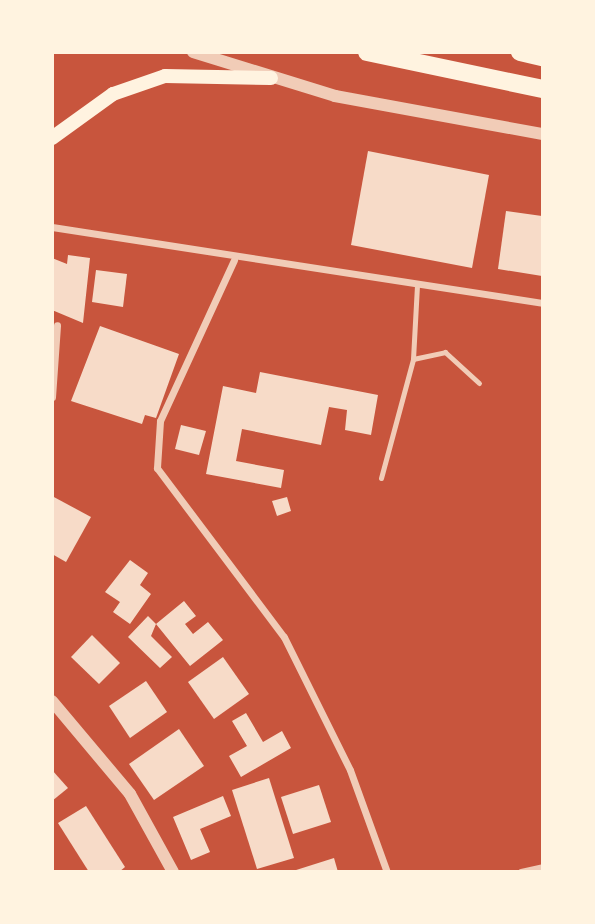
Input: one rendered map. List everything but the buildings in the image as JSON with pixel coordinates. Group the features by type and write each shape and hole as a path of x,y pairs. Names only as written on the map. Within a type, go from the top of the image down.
{"highway":[{"path":"368,52 542,89"},
{"path":"520,52 542,57"}],"main road":[{"path":"52,138 113,94 165,76 271,78"}],"street":[{"path":"194,52 271,78 542,134"},
{"path":"52,227 234,260 542,303"},
{"path":"234,260 160,421 157,468 284,637 350,770 387,872"},
{"path":"52,397 57,325"},
{"path":"52,701 130,794 173,872"},
{"path":"521,872 542,867"}],"lane":[{"path":"381,478 413,359 417,285"},
{"path":"413,359 445,352 479,383"}]}
